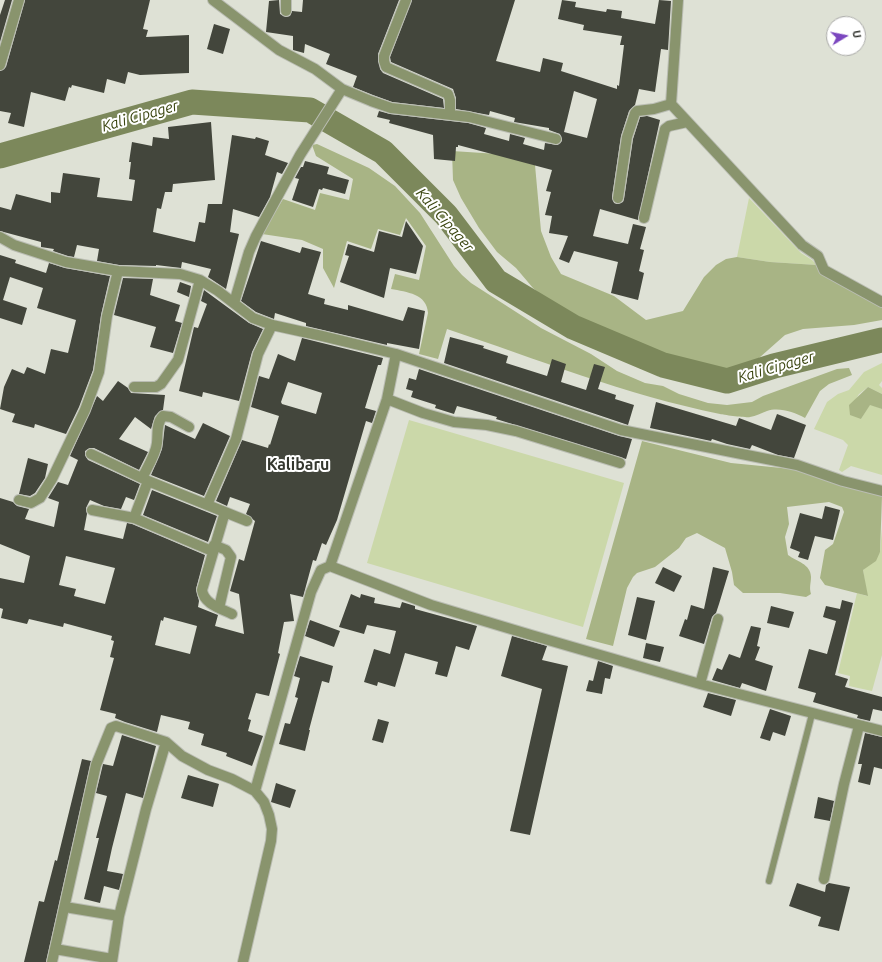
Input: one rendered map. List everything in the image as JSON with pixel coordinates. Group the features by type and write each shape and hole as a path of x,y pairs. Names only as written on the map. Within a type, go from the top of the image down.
{"street":[{"path":"0,65 19,0"},
{"path":"213,0 227,5 279,50 315,69 342,89 391,108 469,117 556,139"},
{"path":"286,0 286,11"},
{"path":"406,0 384,56 384,65 448,94 450,100 450,114"},
{"path":"678,0 671,104 802,245 820,261 824,270 882,302"},
{"path":"234,303 249,252 256,236 309,141 342,89"},
{"path":"618,198 627,136 636,111 658,108 671,104"},
{"path":"644,218 665,130 669,126 687,122"},
{"path":"0,237 14,245 66,262 118,271 180,274 200,280 218,291 253,318 272,325 396,354 621,430 680,443 797,465 843,481 882,491"},
{"path":"18,500 31,503 40,498 52,479 85,410 99,372 107,316 118,271"},
{"path":"134,387 156,388 161,384 178,360 200,280"},
{"path":"207,505 236,439 256,361 272,325"},
{"path":"330,566 387,399 396,354"},
{"path":"387,399 423,413 454,422 487,425 516,431 620,463"},
{"path":"134,518 145,479 157,447 157,432 160,418 163,416 171,417 189,427"},
{"path":"90,454 145,479 247,521"},
{"path":"92,510 134,518 213,548 226,550 231,557 219,608"},
{"path":"225,512 213,548 204,582 203,594 208,602 232,614"},
{"path":"255,791 311,592 321,570 330,566 431,605 700,684 882,731"},
{"path":"700,684 718,619"},
{"path":"824,879 844,784 859,726"},
{"path":"52,962 96,765 111,728 123,727 166,742 182,756 208,770 232,779 255,791 266,809 272,829 267,860 243,962"},
{"path":"55,949 112,960 119,916 146,809 166,742"},
{"path":"65,907 119,916"}],"lane":[{"path":"769,881 812,714"}],"green space":[{"path":"317,144 369,168 395,186 420,213 454,266 471,283 541,328 591,354 617,371 645,383 663,386 679,394 708,403 727,405 752,402 763,396 837,369 849,368 852,375 829,384 820,391 805,418 791,412 781,410 772,410 752,417 745,417 720,414 685,406 616,387 447,329 438,359 419,354 428,313 427,307 420,298 415,295 391,289 395,274 419,280 426,246 406,218 400,235 378,229 371,249 347,241 334,288 323,268 323,249 302,240 262,234 283,199 315,210 320,193 349,200 353,179 316,156 312,145"},
{"path":"452,151 498,154 535,165 541,231 551,257 561,274 614,296 646,320 683,311 704,277 716,265 726,259 737,257 770,262 817,265 825,276 882,307 882,320 854,325 803,329 785,335 759,358 734,371 711,371 674,360 633,344 547,300 533,288 516,268 497,252 479,228 461,198 453,180"},
{"path":"749,198 801,253 817,265 770,262 737,257"},
{"path":"882,363 882,381 879,385 882,388 882,394 868,387 859,394 855,401 861,419 870,404 882,409 882,475 851,466 842,472 839,470 848,445 843,440 814,429 827,402 838,394 849,390 864,372"},
{"path":"868,387 882,394 882,409 870,405 861,419 850,415 849,405"},
{"path":"409,420 624,483 583,627 367,563"},
{"path":"642,441 731,463 792,469 882,496 880,552 876,561 863,570 868,596 825,585 820,578 825,550 833,544 844,512 842,507 829,502 787,507 789,524 785,537 788,555 809,569 811,577 811,594 806,597 780,593 743,593 734,585 725,548 697,533 686,538 679,548 655,567 637,573 633,577 627,588 613,646 586,639"},
{"path":"882,528 882,655 872,691 849,686 850,676 838,673 857,593 867,596 863,570 880,552"}],"building":[{"path":"5,0 12,0 0,42 0,15"},
{"path":"25,0 150,0 143,29 148,30 146,37 189,35 189,73 140,75 128,72 125,84 107,79 104,93 72,85 71,88 69,87 65,101 31,92 24,127 8,123 11,113 0,111 0,71 6,67"},
{"path":"279,0 280,14 286,17 290,16 292,11 302,12 303,0 399,0 378,54 380,69 383,73 443,99 444,108 392,102 373,95 353,87 357,76 326,64 330,54 305,44 304,53 293,50 293,36 266,32 269,1"},
{"path":"412,0 515,0 496,61 540,72 543,58 563,63 561,71 617,89 617,85 619,86 624,45 620,45 622,36 583,30 584,25 558,19 562,0 576,2 575,7 606,12 607,9 622,11 621,18 655,24 659,0 671,1 668,50 661,49 655,92 639,89 635,105 629,111 621,136 612,197 614,203 617,204 623,202 624,199 633,139 640,117 647,116 660,120 638,220 600,209 593,236 628,244 633,224 646,227 640,249 644,250 639,271 644,273 638,300 611,293 618,262 574,251 569,263 559,259 568,236 549,233 552,216 545,215 551,192 546,191 552,170 458,145 458,147 456,147 455,161 434,159 433,135 389,123 390,120 377,117 379,111 390,114 468,123 486,128 484,134 509,141 510,134 525,138 523,144 544,150 545,143 557,145 562,141 560,134 549,130 549,128 514,122 515,118 490,111 489,115 456,109 456,98 453,89 391,62 390,57","holes":["574,91 597,99 587,138 564,132"]},
{"path":"214,24 230,29 223,54 207,49"},
{"path":"211,122 215,180 173,184 172,192 165,192 161,209 157,208 153,232 195,242 199,222 205,223 208,204 222,204 232,135 255,139 256,137 269,141 265,155 288,163 282,174 277,172 270,197 259,217 233,209 230,232 239,234 226,289 208,277 211,269 182,262 181,268 156,265 119,265 97,261 99,249 77,245 74,257 68,256 53,251 54,249 41,247 41,242 0,231 0,207 11,210 16,194 51,203 51,192 60,193 63,173 100,178 97,197 132,201 135,180 129,179 131,162 129,162 132,142 152,146 153,137 169,139 168,127"},
{"path":"305,161 329,167 327,174 349,180 345,194 323,188 322,190 319,189 313,207 292,200 299,179 295,178 301,167 303,167"},
{"path":"406,221 423,246 416,274 390,268 384,298 340,282 349,256 345,255 348,244 374,252 379,231 402,237"},
{"path":"261,241 300,253 302,247 321,252 308,294 325,299 324,304 348,310 348,305 403,321 408,307 425,311 419,349 387,343 387,345 306,326 306,323 275,313 274,319 256,312 241,301"},
{"path":"0,255 16,260 15,263 46,273 49,263 65,268 110,276 101,315 93,370 79,407 66,434 35,424 34,428 12,422 15,414 0,409 4,387 12,369 24,374 27,367 45,374 51,349 68,353 76,320 37,308 43,288 10,277 3,300 27,308 22,325 0,318"},
{"path":"123,278 153,279 150,295 180,305 175,321 182,323 173,353 150,347 156,327 114,315"},
{"path":"180,282 191,286 189,297 177,292"},
{"path":"204,290 249,323 263,329 252,352 239,401 203,392 202,397 179,391 194,327 198,328 207,304 201,301"},
{"path":"450,337 484,346 483,348 508,356 506,363 547,376 552,359 566,364 561,382 586,390 594,364 605,367 598,389 616,395 615,399 634,405 628,425 444,363"},
{"path":"302,338 383,358 381,365 378,365 365,408 376,411 372,423 366,421 337,520 326,545 322,543 316,561 313,560 303,597 290,594 294,621 284,622 278,653 280,654 269,696 256,693 248,719 251,720 248,731 263,736 252,766 226,756 227,753 201,745 204,734 188,729 190,722 161,715 157,732 125,722 115,718 116,714 100,710 114,658 110,657 114,641 111,640 112,636 64,623 63,627 29,619 27,624 1,618 3,609 0,608 0,578 24,583 30,556 0,544 0,498 13,502 17,506 29,509 25,519 54,527 59,502 48,498 58,482 68,485 78,460 70,456 97,396 103,401 118,381 128,388 131,393 165,395 163,410 155,416 151,429 135,417 119,439 148,452 139,470 94,448 90,448 85,451 85,455 88,460 140,484 134,500 126,497 121,509 104,506 90,500 86,508 87,514 84,530 123,539 127,523 132,524 205,555 196,589 199,601 198,607 218,615 215,626 244,634 239,594 230,591 239,559 244,561 255,521 246,514 250,504 230,497 227,506 216,501 242,440 268,448 269,444 270,445 279,416 251,407 259,376 269,379 278,354 295,361","holes":["288,382 322,393 316,414 282,404 281,402","66,556 115,568 105,604 74,596 76,589 59,585","164,617 197,626 190,654 155,645 161,620 163,621"]},
{"path":"419,369 619,436 632,439 626,459 496,419 497,417 472,410 457,406 454,414 435,408 436,405 411,397 413,391 406,389 409,378 416,380"},
{"path":"656,402 736,426 739,418 771,430 777,414 806,425 794,458 778,455 752,445 750,449 712,439 711,441 650,428"},
{"path":"203,423 230,436 204,496 151,475 162,449 165,425 195,439"},
{"path":"28,458 48,464 45,478 35,493 30,496 19,494"},
{"path":"152,490 217,516 208,542 143,515"},
{"path":"825,506 840,510 833,540 815,536 808,560 798,557 800,552 790,548 800,513 822,519"},
{"path":"663,567 682,576 674,592 655,583"},
{"path":"713,567 729,571 716,613 712,617 704,644 679,636 685,619 687,620 691,605 704,609"},
{"path":"351,594 360,598 361,594 375,598 374,603 400,608 402,602 415,606 415,609 477,626 469,650 456,646 447,677 435,674 438,662 405,653 395,687 378,682 377,686 364,682 374,649 390,654 396,631 367,625 364,634 339,627"},
{"path":"637,597 655,601 646,640 628,635"},
{"path":"842,600 853,603 835,675 848,679 845,687 882,697 882,711 873,709 870,721 857,718 858,715 813,702 816,693 798,688 809,649 827,654 836,621 823,617 826,606 840,609"},
{"path":"771,606 794,612 789,628 767,623"},
{"path":"310,620 340,631 334,647 305,636"},
{"path":"751,626 761,628 757,646 760,647 755,660 773,666 766,691 742,683 740,688 712,680 717,668 722,670 729,654 740,658"},
{"path":"512,636 547,646 542,660 568,666 530,835 510,831 542,689 501,676"},
{"path":"646,643 664,647 660,662 643,658"},
{"path":"300,656 333,666 329,683 322,681 305,751 279,744 285,723 290,724 298,698 295,697 300,678 294,676"},
{"path":"598,661 613,666 610,679 605,678 602,694 586,691 589,680 593,681"},
{"path":"708,693 736,700 731,716 703,707"},
{"path":"770,709 791,716 785,736 773,732 770,741 760,738"},
{"path":"378,719 389,722 383,743 372,740"},
{"path":"865,733 882,737 882,769 874,767 870,785 858,782 862,764 858,764"},
{"path":"122,735 156,746 143,798 126,793 107,871 123,874 119,890 104,886 100,903 84,899 99,838 96,838 107,796 96,793 103,764 113,766"},
{"path":"82,759 91,761 46,962 24,962 39,901 44,902 55,860 57,861"},
{"path":"188,775 219,784 213,807 181,798"},
{"path":"276,783 296,790 290,808 271,802"},
{"path":"818,797 834,801 830,821 814,818"},
{"path":"797,883 825,892 826,885 829,883 850,887 839,931 818,926 821,917 789,906"}],"waterway":[{"name":"Kali Cipager","path":"0,156 192,102 310,110 383,152 446,215 496,281 573,327 663,365 727,381 774,366 882,340"}],"district":[{"name":"Kalibaru","path":"298,465"}]}
